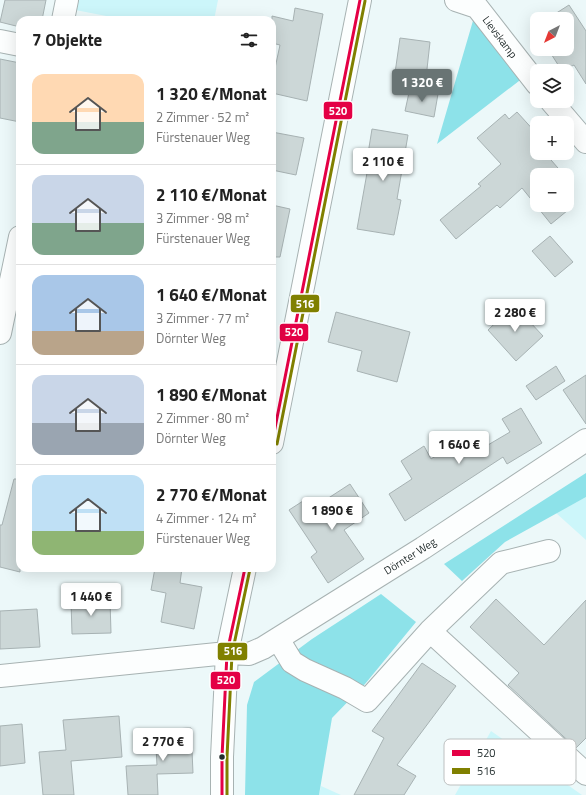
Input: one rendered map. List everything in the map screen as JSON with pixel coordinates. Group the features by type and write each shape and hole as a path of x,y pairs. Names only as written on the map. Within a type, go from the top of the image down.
{"street":[{"path":"64,16 67,0"},
{"path":"276,423 360,0"},
{"name":"Lievskamp","path":"456,0 477,6 530,75"},
{"path":"0,41 16,44"},
{"path":"557,108 586,142"},
{"path":"0,333 16,256"},
{"name":"Dörnter Weg","path":"0,676 227,654 248,654 263,648 423,548 586,440"},
{"path":"278,639 292,662 305,670 345,688 367,702 430,631 501,563 549,551"},
{"path":"222,795 222,757 227,654 244,572"},
{"path":"430,631 548,739"},
{"path":"576,765 586,774"}],"shaded area":[{"path":"67,0 218,0 215,16 106,16 65,8"},
{"path":"477,7 528,74 437,144"},
{"path":"586,473 586,497 505,542 462,581 444,564"},
{"path":"586,497 586,540 556,513"},
{"path":"381,594 416,622 365,684 332,718 319,795 245,795 247,705 254,682 312,639"},
{"path":"491,731 502,739 486,739"},
{"path":"461,785 568,785 582,795 455,795"},
{"path":"321,786 341,795 319,795"}],"building":[{"path":"5,0 46,0 43,16 16,16 16,26 0,22"},
{"path":"569,5 574,12 558,12"},
{"path":"295,8 323,14 307,101 276,94 276,64 280,45 276,44 276,17 293,21"},
{"path":"574,13 586,31 586,84 574,64 558,64 552,56 574,56"},
{"path":"400,38 430,42 426,78 395,73"},
{"path":"0,59 16,62 16,121 0,118"},
{"path":"410,88 438,94 434,117 405,111"},
{"path":"517,112 530,126 530,160 551,160 558,168 530,168 530,198 522,188 500,208 497,205 456,239 440,220 481,186 478,184 501,164 477,138 505,114 509,119"},
{"path":"372,129 408,135 397,199 401,200 394,235 357,229 367,173 365,172"},
{"path":"276,133 304,138 296,175 276,171"},
{"path":"276,206 290,209 280,257 276,257"},
{"path":"541,212 566,212 551,224"},
{"path":"550,236 573,262 555,277 532,251"},
{"path":"514,305 543,336 516,361 488,330"},
{"path":"336,312 410,332 397,382 357,371 362,351 328,342"},
{"path":"556,366 565,381 536,400 526,386"},
{"path":"586,375 586,424 563,390"},
{"path":"521,408 542,443 507,464 503,457 405,521 389,494 412,479 401,461 424,446 431,459 466,436 476,452 510,432 502,419"},
{"path":"14,479 16,479 16,571 0,567 0,525 2,525"},
{"path":"350,484 369,513 344,530 364,559 328,583 311,557 317,552 289,510 303,501 310,510"},
{"path":"154,572 181,572 180,583 202,587 194,629 161,622 166,593 151,590"},
{"path":"496,599 544,645 586,600 586,738 576,748 576,739 566,739 508,685 519,673 470,627"},
{"path":"71,601 110,601 111,633 72,634"},
{"path":"37,609 40,647 0,649 0,611"},
{"path":"422,663 456,686 397,765 416,776 404,795 354,795 384,738 372,731"},
{"path":"119,716 122,757 71,761 74,795 43,795 39,752 66,750 63,720"},
{"path":"22,724 25,763 0,766 0,726"},
{"path":"191,728 193,773 157,774 158,795 128,795 126,766 157,765 155,730"}],"transit line":[{"name":"520","path":"276,423 360,0"},
{"name":"516","path":"277,444 365,1"},
{"name":"520","path":"222,795 222,757 227,653 244,572"},
{"name":"516","path":"227,795 227,757 232,654 249,572"}]}
